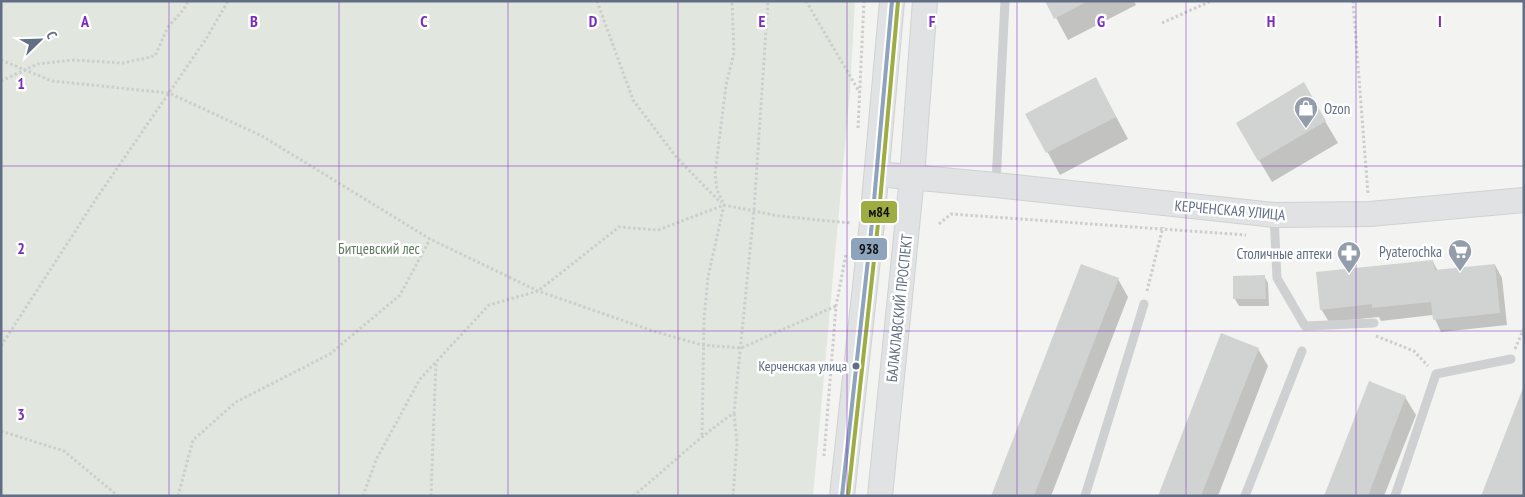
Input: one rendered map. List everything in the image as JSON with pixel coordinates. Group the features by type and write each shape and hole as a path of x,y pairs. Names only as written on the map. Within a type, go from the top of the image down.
{"main road":[{"path":"842,496 877,174 892,1"},
{"name":"БАЛАКЛАВСКИЙ ПРОСПЕКТ","path":"880,496 912,177 925,1"},
{"name":"КЕРЧЕНСКАЯ УЛИЦА","path":"877,174 996,184 1168,205 1274,226 1370,214 1524,200"}],"lane":[{"path":"996,184 1004,1"},
{"path":"1274,226 1278,278 1306,326 1374,323"},
{"path":"1086,496 1144,304"},
{"path":"1245,496 1302,351"},
{"path":"1395,496 1436,374 1511,358"}],"path":[{"path":"1,81 38,64 72,60 123,63 155,56 168,27 184,9 188,1"},
{"path":"1,346 96,199 206,38 228,1"},
{"path":"597,1 633,100 677,158 724,205"},
{"path":"702,435 702,345 708,276 724,205 717,190 715,174 726,85 734,53 732,1"},
{"path":"734,496 737,443 734,413 754,210 768,1"},
{"path":"806,1 860,93"},
{"path":"858,130 864,1"},
{"path":"1162,23 1211,1"},
{"path":"1353,1 1370,214"},
{"path":"1,60 52,81 169,93 262,136 430,239 538,291 653,331 702,345 741,348 836,306"},
{"path":"362,496 376,460 420,378 436,361 490,305 538,291 619,227 658,230 724,205 780,216 852,224"},
{"path":"1144,304 1168,205"},
{"path":"850,233 852,214"},
{"path":"938,224 951,214 1163,228 1274,226"},
{"path":"178,496 193,440 236,402 330,354 400,295 430,239"},
{"path":"823,458 836,306 846,251"},
{"path":"1348,325 1414,351 1436,374"},
{"path":"1511,358 1524,328"},
{"path":"431,496 436,361"},
{"path":"634,496 665,471 702,435 734,413"},
{"path":"1,431 64,451 118,496"}],"green space":[{"name":"Битцевский лес","path":"1,1 855,1 850,91 813,496 1,496"}],"building":[{"path":"1045,1 1088,1 1054,19"},
{"path":"1096,77 1116,117 1046,153 1025,114"},
{"path":"1304,82 1326,121 1258,161 1236,123"},
{"path":"1433,260 1435,270 1495,264 1500,313 1433,320 1431,302 1372,308 1372,304 1320,310 1316,272"},
{"path":"1081,264 1119,278 1034,496 991,496"},
{"path":"1265,275 1266,299 1233,299 1233,276"},
{"path":"1221,333 1259,348 1201,496 1158,496"},
{"path":"1369,381 1406,396 1368,496 1324,496"},
{"path":"1523,388 1524,496 1481,496"}],"transit line":[{"name":"938","path":"842,496 872,223 892,1"},
{"name":"м84","path":"848,496 878,224 898,2"}],"place":[{"name":"Ozon","path":"1306,129"},
{"name":"Pyaterochka","path":"1460,272"},
{"name":"Столичные аптеки","path":"1349,274"},
{"name":"Керченская улица","path":"856,366"}]}
